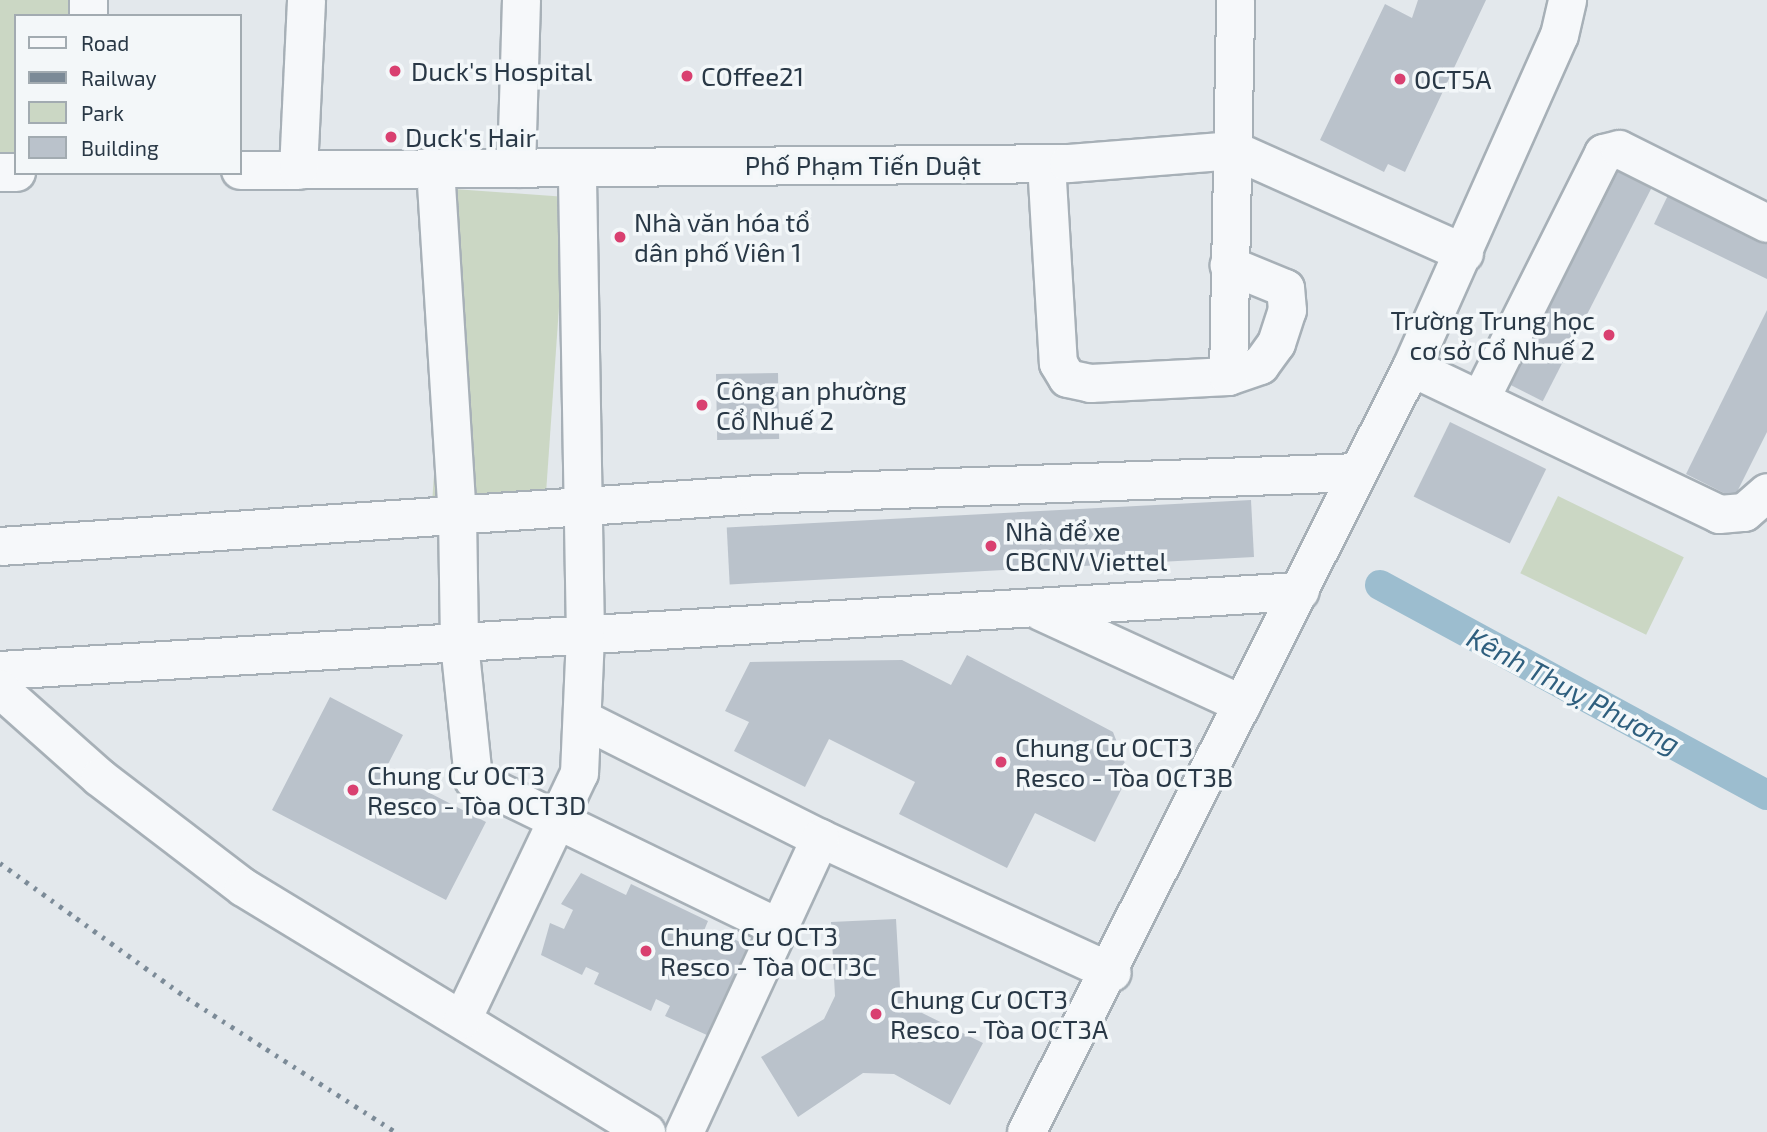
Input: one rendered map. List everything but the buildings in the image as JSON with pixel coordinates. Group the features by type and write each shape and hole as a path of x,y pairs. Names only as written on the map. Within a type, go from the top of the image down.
{"street":[{"path":"298,170 306,0"},
{"path":"516,168 521,0"},
{"path":"1228,376 1235,0"},
{"path":"1026,1132 1112,972 1242,704 1411,367 1559,35 1567,0"},
{"path":"1480,399 1603,153 1619,149 1767,223"},
{"name":"Phố Phạm Tiến Duật","path":"242,170 1046,163 1234,150 1464,253"},
{"path":"1046,163 1058,363 1067,378 1090,383 1228,376 1260,365 1276,343 1287,310 1285,288 1268,276 1229,265"},
{"path":"463,1019 558,823 579,773 584,636 577,167"},
{"path":"435,168 457,514 459,643 473,779 558,823 778,927"},
{"path":"1411,367 1719,514 1744,512 1767,492"},
{"path":"0,546 758,494 1357,472"},
{"path":"0,670 1300,591"},
{"path":"1034,608 1242,704"},
{"path":"0,689 99,777 243,887 646,1132"},
{"path":"583,719 820,838 1112,972"},
{"path":"684,1132 820,838"}],"green space":[{"path":"0,0 69,0 70,14 14,14 14,157 0,158"},
{"path":"454,189 567,197 545,511 432,503"},
{"path":"1558,496 1684,557 1646,635 1520,573"}],"waterway":[{"name":"Kênh Thuỵ Phương","path":"1380,585 1767,795"}],"railway":[{"path":"0,863 187,998 396,1132"}],"place":[{"name":"Duck's Hospital","path":"395,71"},
{"name":"COffee21","path":"687,76"},
{"name":"OCT5A","path":"1400,79"},
{"name":"Duck's Hair","path":"391,137"},
{"name":"Nhà văn hóa tổ dân phố Viên 1","path":"620,237"},
{"name":"Trường Trung học cơ sở Cổ Nhuế 2","path":"1609,335"},
{"name":"Công an phường Cổ Nhuế 2","path":"702,405"},
{"name":"Nhà để xe CBCNV Viettel","path":"991,546"},
{"name":"Chung Cư OCT3 Resco - Tòa OCT3B","path":"1001,762"},
{"name":"Chung Cư OCT3 Resco - Tòa OCT3D","path":"353,790"},
{"name":"Chung Cư OCT3 Resco - Tòa OCT3C","path":"646,951"},
{"name":"Chung Cư OCT3 Resco - Tòa OCT3A","path":"876,1014"}]}
